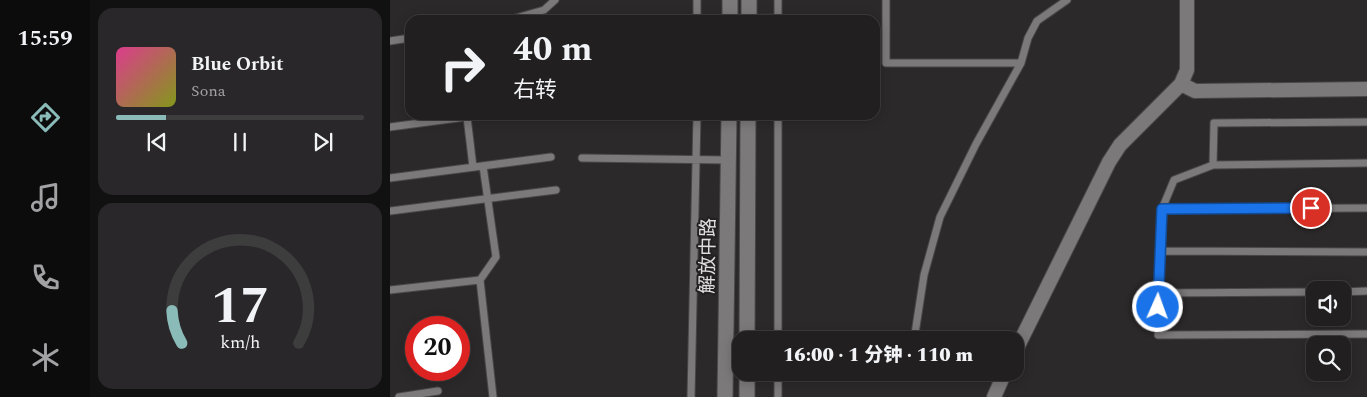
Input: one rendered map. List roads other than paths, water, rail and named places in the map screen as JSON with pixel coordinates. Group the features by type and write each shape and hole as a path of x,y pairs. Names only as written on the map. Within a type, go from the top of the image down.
{"street":[{"path":"730,0 730,15"},
{"path":"748,15 749,0"},
{"path":"1024,334 1109,162 1120,145 1181,84 1187,70 1188,0"},
{"path":"1181,84 1195,91 1367,89"},
{"name":"解放中路","path":"725,397 729,120"},
{"path":"748,120 748,331"},
{"path":"747,381 747,397"},
{"path":"994,397 1001,381"}],"lane":[{"path":"526,15 544,10 555,0"},
{"path":"697,0 697,15"},
{"path":"778,0 778,15"},
{"path":"886,0 886,63 1021,63"},
{"path":"915,331 924,275 940,217 976,144 1021,63 1028,38 1036,21 1067,0"},
{"path":"390,41 405,39"},
{"path":"390,126 441,120"},
{"path":"467,120 473,167"},
{"path":"691,397 697,120"},
{"path":"778,120 778,331"},
{"path":"1213,165 1214,123 1367,122"},
{"path":"390,178 551,157"},
{"path":"582,158 729,160"},
{"path":"1367,163 1213,165 1174,180 1162,209 1158,335 1367,334"},
{"path":"483,166 496,258 480,280 493,397"},
{"path":"390,211 556,190"},
{"path":"1162,209 1367,208"},
{"path":"1161,251 1367,252"},
{"path":"390,290 480,280"},
{"path":"1159,293 1306,292"},
{"path":"1351,292 1367,292"},
{"path":"778,381 778,397"},
{"path":"399,397 438,391"}]}
